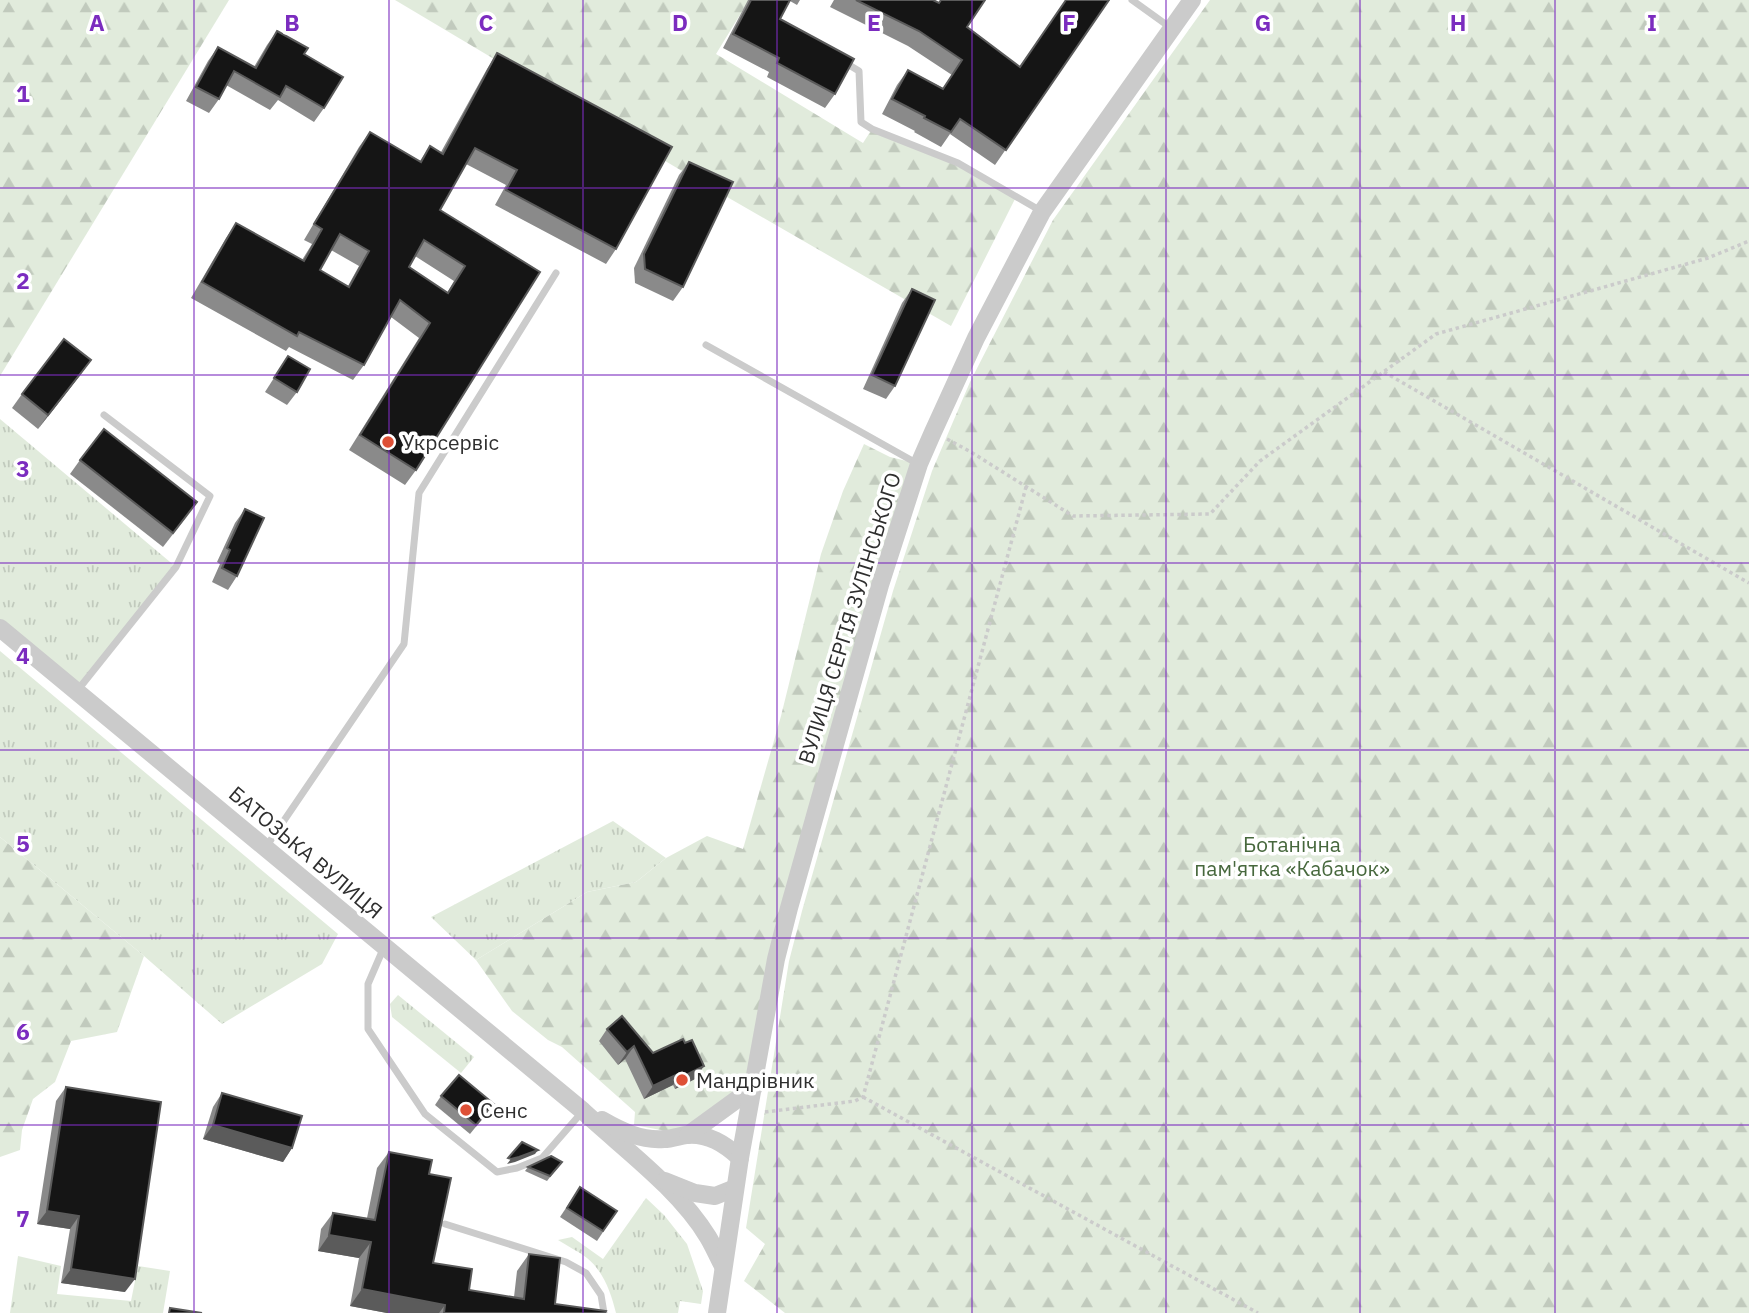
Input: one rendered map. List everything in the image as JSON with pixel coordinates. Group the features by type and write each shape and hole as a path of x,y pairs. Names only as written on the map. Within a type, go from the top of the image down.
{"street":[{"name":"ВУЛИЦЯ СЕРГІЯ ЗУЛІНСЬКОГО","path":"717,1313 740,1158 776,959 880,585 919,464 976,338 1042,212 1192,0"},
{"name":"БАТОЗЬКА ВУЛИЦЯ","path":"0,628 583,1111 658,1178 691,1214 708,1237 723,1266"},
{"name":"БАТОЗЬКА ВУЛИЦЯ","path":"688,1135 754,1087"},
{"name":"БАТОЗЬКА ВУЛИЦЯ","path":"583,1111 622,1131 644,1138 665,1140 688,1135 712,1138 727,1145 740,1158"},
{"name":"БАТОЗЬКА ВУЛИЦЯ","path":"658,1178 705,1195 715,1196 735,1188"}],"lane":[{"path":"1132,0 1171,28"},
{"path":"837,58 859,71 861,122 872,129 958,163 1042,212"},
{"path":"265,848 404,644 419,493 556,273"},
{"path":"706,345 919,464"},
{"path":"77,692 176,567 210,496 104,415"},
{"path":"384,946 368,984 368,1029 425,1114 497,1172 517,1168 542,1158 583,1111"},
{"path":"445,1224 566,1262 586,1273 601,1295 604,1313"}],"path":[{"path":"933,432 971,452 1073,516 1210,514 1260,461 1436,334 1708,258 1749,240"},
{"path":"1384,372 1749,583"},
{"path":"749,1114 855,1101 863,1097 1026,487"},
{"path":"863,1097 1258,1313"}],"green space":[{"path":"0,0 229,0 0,376"},
{"path":"395,0 749,0 716,54 863,143 872,129 958,163 1016,197 951,326 682,171"},
{"name":"Ботанічна пам'ятка «Кабачок»","path":"1210,0 1749,0 1749,1313 785,1313 744,1281 765,1244 746,1228 789,961 893,591 932,471 970,382 1053,220"},
{"path":"0,419 176,567 77,692 0,628"},
{"path":"864,444 890,457 919,464 789,908 754,1087 688,1135 634,1125 635,1112 562,1047 548,1040 512,1011 476,960 587,892 636,882 666,858 707,836 743,849 781,716 821,554 843,491"},
{"path":"0,651 338,934 322,964 222,1024 0,837"},
{"path":"613,821 666,858 636,882 587,892 476,960 431,917"},
{"path":"0,837 144,956 117,1032 71,1041 55,1082 33,1099 22,1130 20,1150 0,1157"},
{"path":"398,995 474,1057 461,1073 392,1017 390,1004"},
{"path":"646,1198 664,1215 687,1244 703,1291 701,1304 680,1301 678,1313 616,1313 609,1290 598,1270 587,1258 558,1240 572,1237 603,1259"},
{"path":"18,1256 61,1266 57,1294 131,1301 138,1266 170,1271 163,1313 10,1313"}],"building":[{"path":"751,0 790,0 780,19 854,59 835,94 777,63 779,58 733,34"},
{"path":"856,0 933,0 939,3 941,0 985,0 967,27 1020,67 1066,0 1109,0 1006,150 960,119 951,132 892,99 908,70 943,89 962,60 919,31"},
{"path":"277,31 308,48 304,54 343,77 324,108 286,86 280,97 234,71 219,99 196,87 218,47 256,68"},
{"path":"497,53 672,147 616,249 506,190 517,170 475,148 440,210 540,272 416,470 360,435 430,323 400,300 364,365 299,332 297,336 202,282 236,223 304,261 322,229 314,224 370,132 421,162 430,146 443,154","holes":["340,234 369,251 349,287 320,270","424,240 465,266 448,293 409,267"]},
{"path":"689,162 733,182 683,287 645,269 644,254"},
{"path":"912,289 935,300 895,386 872,375"},
{"path":"64,339 91,360 48,415 22,394"},
{"path":"288,356 310,369 297,392 274,378"},
{"path":"104,429 197,502 173,533 80,460"},
{"path":"245,509 264,518 237,576 222,568 230,550 227,548"},
{"path":"622,1016 653,1053 683,1039 685,1043 692,1040 704,1066 684,1076 682,1072 653,1086 634,1046 627,1052 607,1029"},
{"path":"459,1075 494,1104 476,1125 441,1096"},
{"path":"66,1087 161,1102 135,1279 71,1269 79,1216 47,1211"},
{"path":"222,1093 302,1116 292,1148 213,1125"},
{"path":"522,1142 538,1150 508,1158"},
{"path":"389,1152 432,1160 429,1174 451,1178 433,1263 472,1269 469,1290 524,1299 529,1254 560,1258 555,1304 606,1311 605,1313 444,1313 445,1305 362,1289 371,1242 329,1235 333,1213 375,1220"},
{"path":"551,1156 562,1162 550,1176 528,1167"},
{"path":"580,1187 617,1211 603,1231 567,1208"},
{"path":"170,1308 202,1313 169,1313"}],"place":[{"name":"Укрсервіс","path":"388,442"},
{"name":"Мандрівник","path":"682,1080"},
{"name":"Сенс","path":"466,1110"}]}
